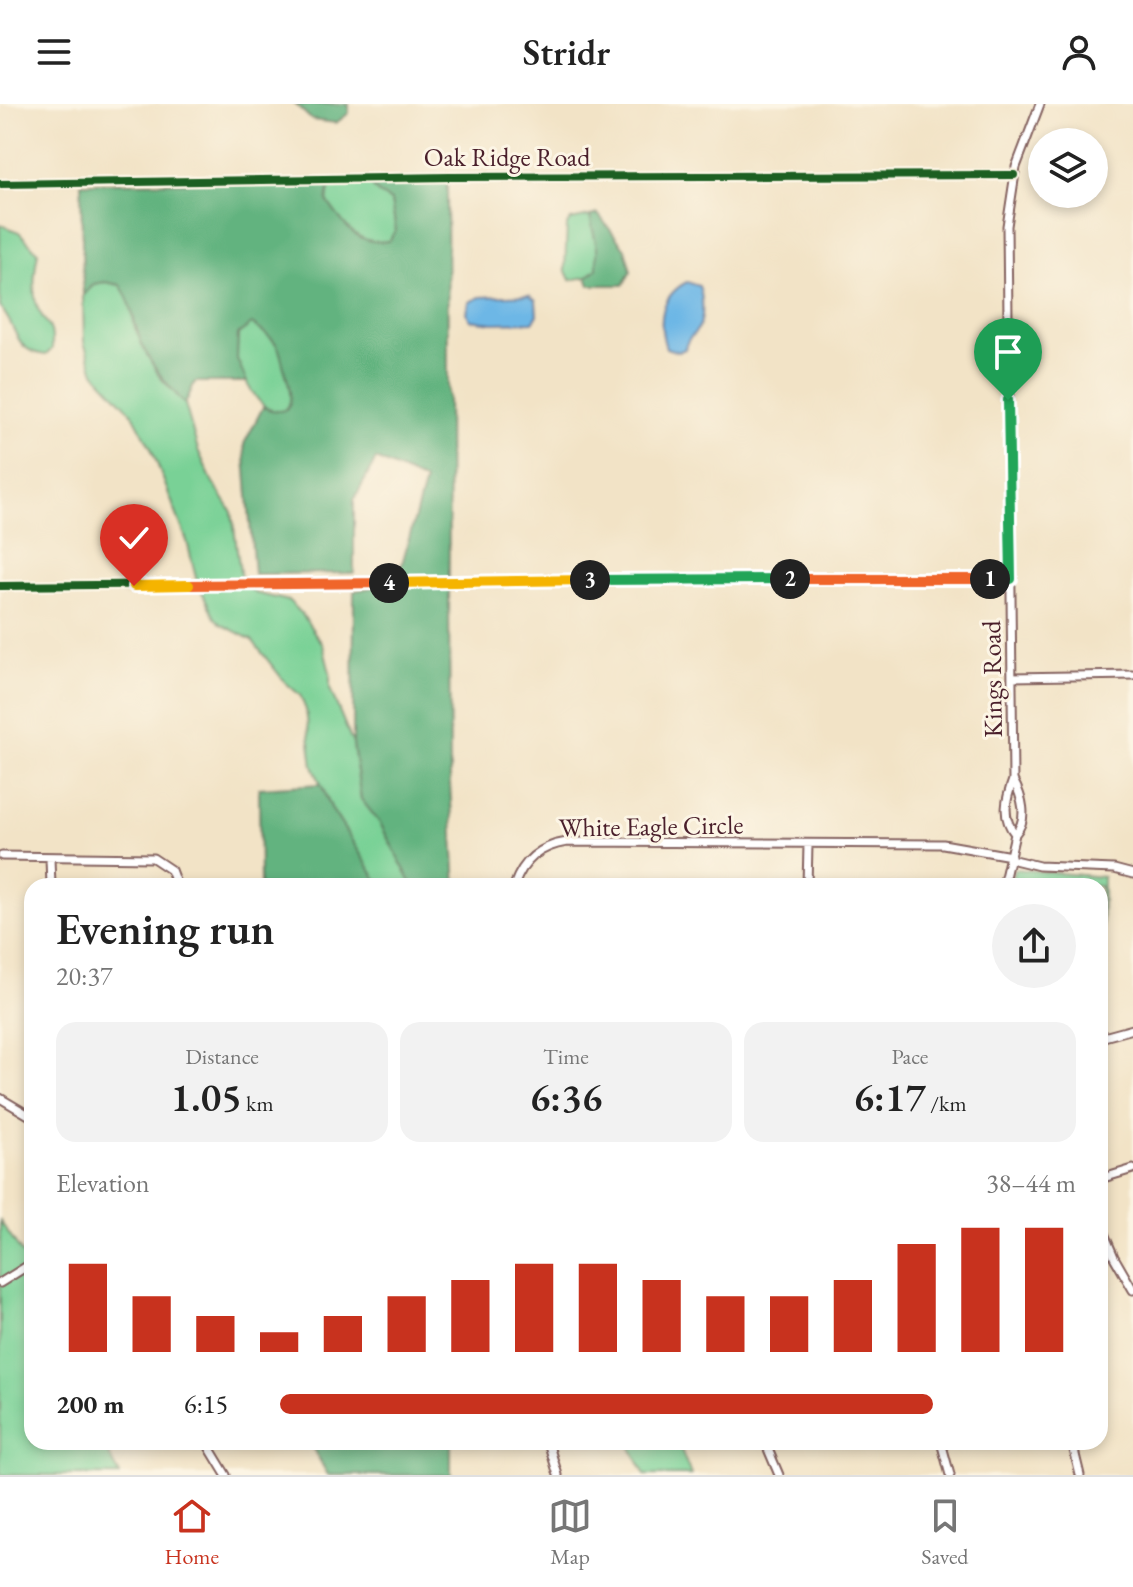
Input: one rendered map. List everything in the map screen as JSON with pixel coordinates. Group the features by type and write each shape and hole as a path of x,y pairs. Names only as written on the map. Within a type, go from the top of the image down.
{"street":[{"name":"Kings Road","path":"1005,808 1013,780 1007,239 1014,175 1040,104"},
{"name":"Oak Ridge Road","path":"0,184 450,177 1014,175"},
{"path":"0,586 636,579 1011,579"},
{"path":"1012,677 1133,675"},
{"name":"Kings Road","path":"1013,780 1020,792 1023,808"},
{"path":"1005,878 1015,834 1022,827 1023,808 1005,808 1006,818 1015,834"},
{"name":"White Eagle Circle","path":"517,878 535,854 548,846 567,842 693,841 739,845 943,844 1011,857 1039,866 1114,869 1133,874"},
{"path":"807,878 808,845"},
{"path":"2,856 153,858 171,870 174,878"},
{"path":"50,858 51,878"},
{"path":"1108,1036 1133,1029"},
{"path":"0,1098 24,1112"},
{"path":"1108,1177 1133,1169"},
{"path":"1108,1243 1133,1290"},
{"path":"0,1283 24,1268"},
{"path":"211,1450 226,1475"},
{"path":"550,1450 558,1475"},
{"path":"768,1450 779,1475"},
{"path":"943,1450 950,1475"},
{"path":"1074,1450 1080,1475"}],"green space":[{"path":"295,104 349,104 349,113 336,123 312,120"},
{"path":"447,180 450,784 456,878 409,878 380,823 361,799 353,744 354,591 397,582 425,481 376,459 354,500 354,573 254,574 244,444 263,407 282,411 290,403 278,348 272,339 252,324 238,334 237,359 247,382 195,382 185,404 148,357 120,285 105,282 94,284 83,296 81,183 330,181 327,201 353,232 368,240 389,241 396,230 391,201 379,194 368,181"},
{"path":"330,181 368,181 379,194 391,201 396,231 389,241 368,240 346,226 327,201"},
{"path":"598,214 625,249 631,271 623,285 590,285 587,277 597,269 597,248 590,216"},
{"path":"590,216 597,248 597,269 587,277 570,280 565,269 567,225 571,220"},
{"path":"0,224 19,232 38,252 35,296 38,309 52,334 52,349 46,355 35,353 22,344 0,307"},
{"path":"105,282 120,285 130,298 135,328 159,376 185,404 198,450 212,481 232,512 241,580 255,593 289,601 323,645 330,673 330,689 353,744 361,799 380,823 409,878 376,878 332,810 313,766 306,710 300,695 285,682 252,640 215,618 197,582 187,541 151,448 133,414 94,372 84,342 83,296 94,284"},
{"path":"252,323 274,341 285,366 290,396 287,408 279,412 263,405 255,396 239,366 238,334"},
{"path":"321,784 332,810 376,878 260,878 259,788"},
{"path":"1014,869 1103,877 1103,878 1012,878"},
{"path":"0,1221 24,1257 24,1450 106,1450 120,1475 0,1475"},
{"path":"314,1450 451,1450 451,1475 328,1475"},
{"path":"632,1450 681,1450 691,1475 645,1475"}],"water":[{"path":"687,282 699,286 702,318 685,349 678,352 666,348 662,328 663,310 671,294"},
{"path":"529,295 536,300 537,316 533,322 470,320 467,313 469,302 480,297"}],"cycle path":[{"path":"0,184 450,177 1014,175"},
{"path":"0,586 650,579 1011,579"}],"route":[{"path":"134,586 1011,579 1008,400"}]}
